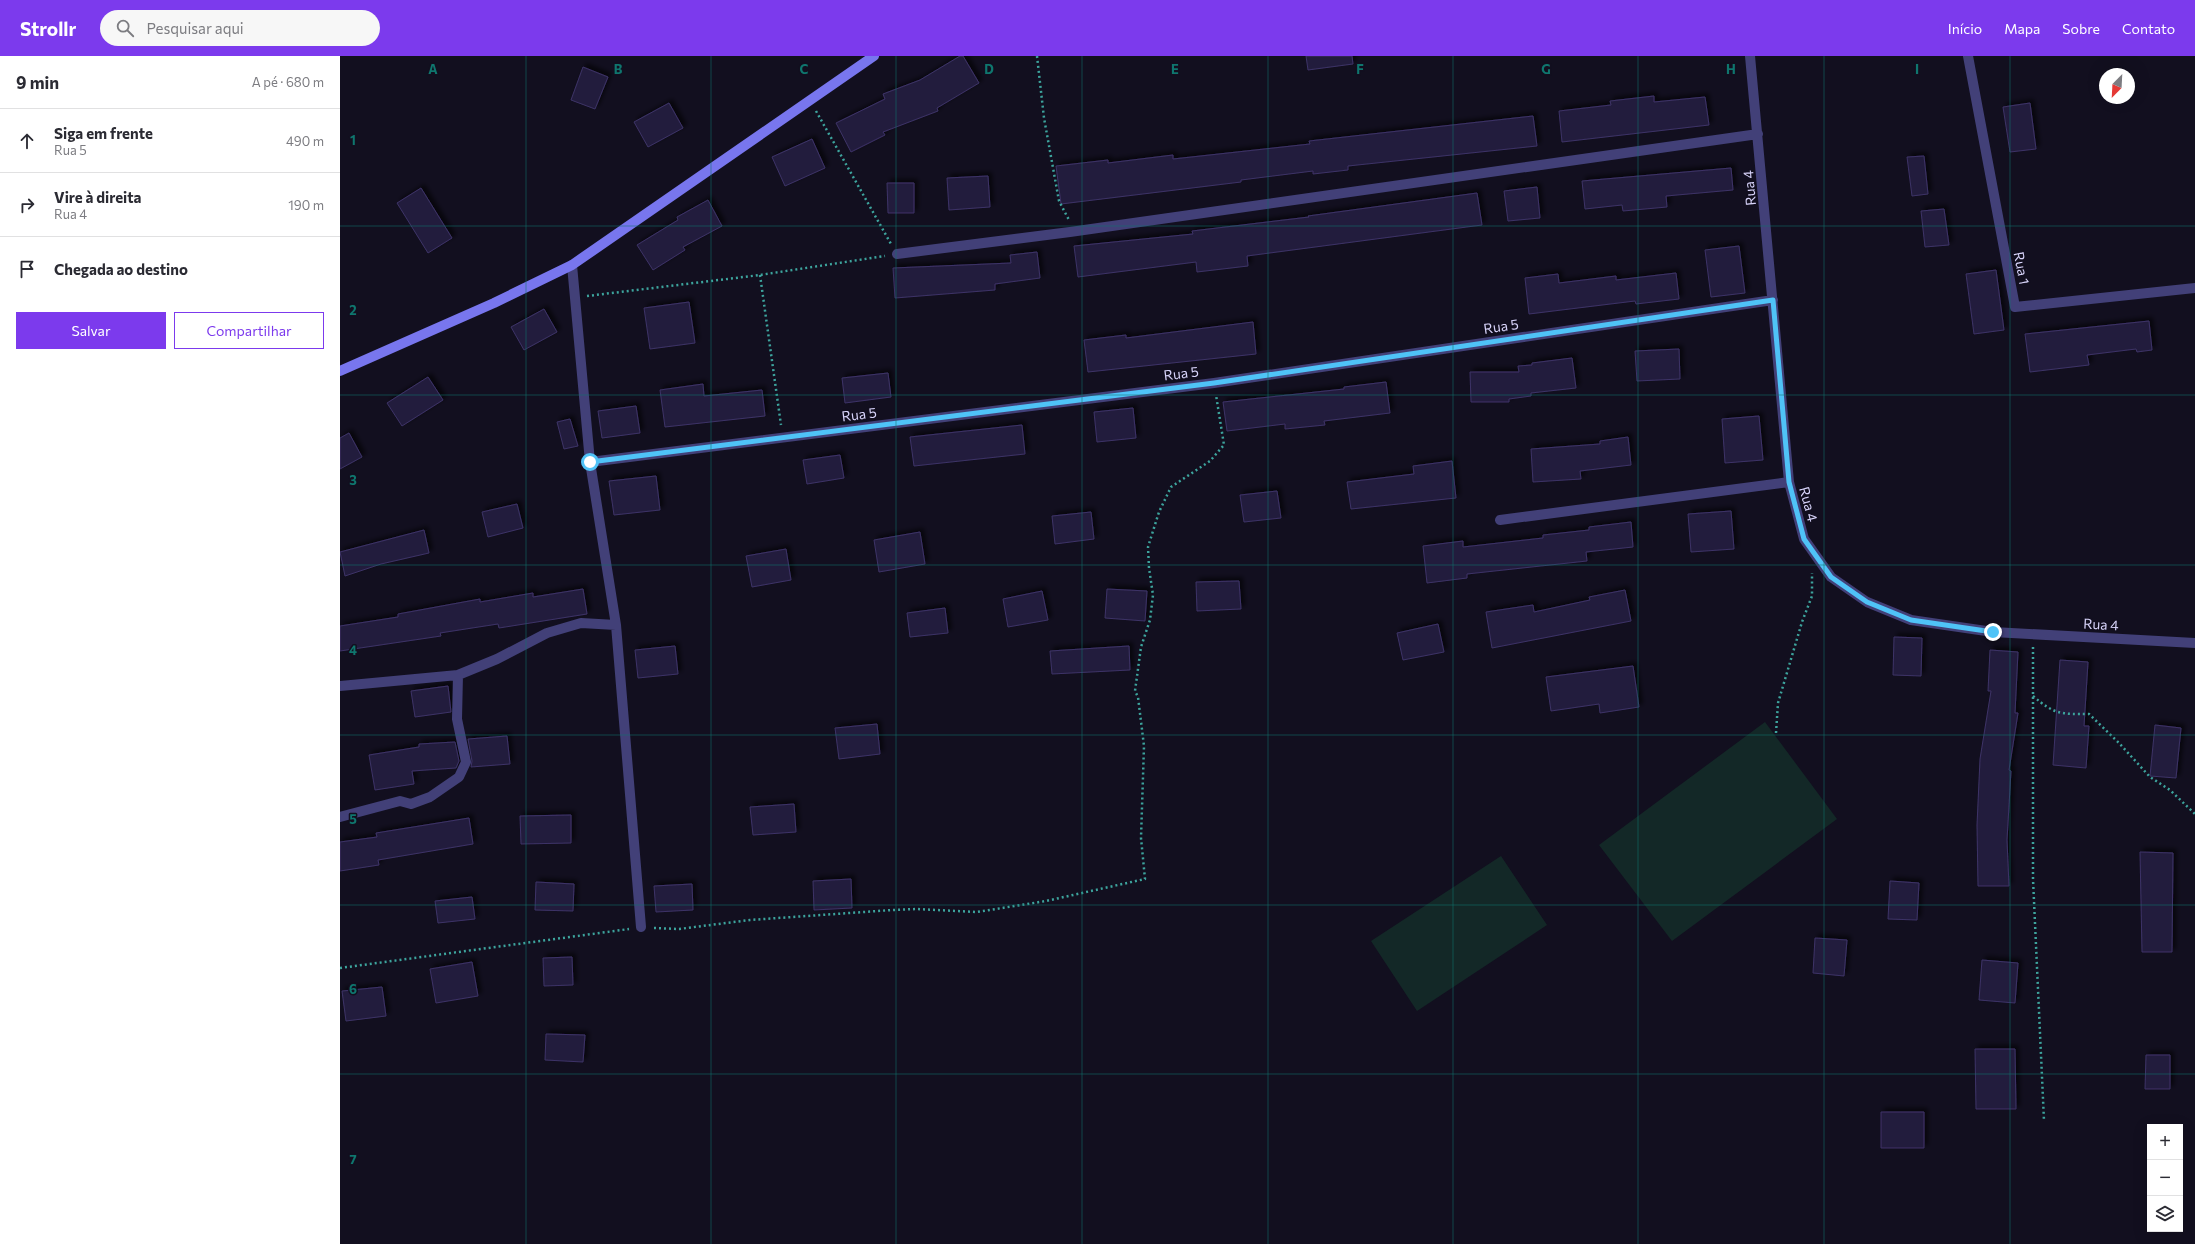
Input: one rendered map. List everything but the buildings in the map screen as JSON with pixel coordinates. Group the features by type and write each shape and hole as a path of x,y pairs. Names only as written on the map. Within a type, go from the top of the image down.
{"street":[{"path":"340,371 494,303 572,265 874,56"},
{"name":"Rua 4","path":"1750,56 1789,482 1804,539 1831,577 1867,602 1911,620 1993,632 2195,643"},
{"name":"Rua 1","path":"1968,56 2015,307 2195,288"},
{"path":"897,254 1070,232 1758,134"},
{"path":"572,265 590,462 616,625 641,927"},
{"name":"Rua 5","path":"590,462 1214,383 1773,300"},
{"path":"1500,520 1789,482"},
{"path":"340,686 458,675 497,659 547,633 581,623 616,625"},
{"path":"340,817 400,801 411,804 430,797 459,777 466,762 457,718 458,675"}],"path":[{"path":"1037,56 1043,112 1058,201 1068,218 1070,232"},
{"path":"575,298 760,275 897,254 810,101"},
{"path":"760,275 782,438"},
{"path":"340,968 641,927 679,929 750,920 892,910 917,909 977,912 1046,901 1145,879 1141,838 1144,746 1138,697 1135,691 1141,646 1150,620 1153,595 1148,547 1159,512 1171,487 1210,461 1224,446 1214,383"},
{"path":"1776,733 1778,703 1802,622 1812,596 1812,571"},
{"path":"2033,634 2033,878 2044,1121"},
{"path":"2033,696 2048,710 2063,714 2089,714 2119,743 2150,777 2170,790 2195,814"}],"green space":[{"path":"1765,722 1837,819 1672,941 1599,845"},
{"path":"1501,856 1547,925 1417,1011 1371,941"}],"route":[{"path":"590,462 1214,383 1773,300 1789,482 1804,539 1831,577 1867,602 1911,620 1993,632"}]}
